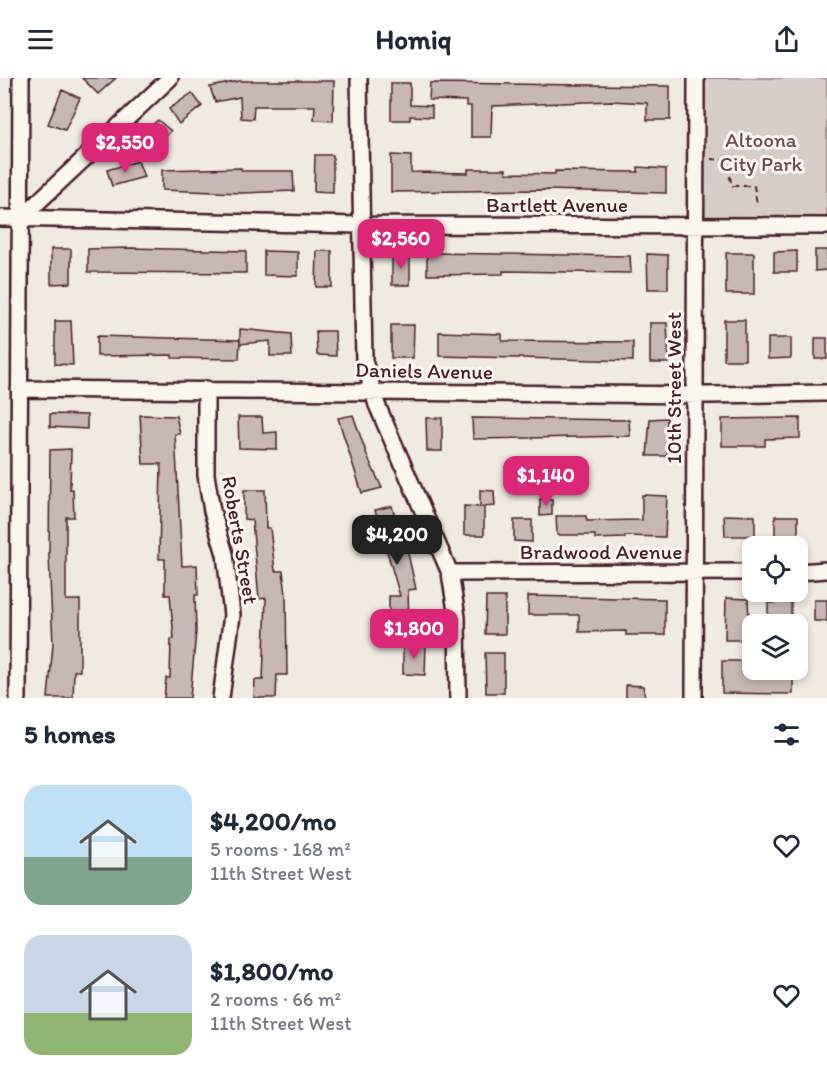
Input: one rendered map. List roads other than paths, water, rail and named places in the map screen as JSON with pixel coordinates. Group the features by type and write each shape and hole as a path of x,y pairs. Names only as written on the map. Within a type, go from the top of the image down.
{"street":[{"path":"18,698 21,78"},
{"path":"21,218 170,78"},
{"path":"359,78 364,361 373,391 450,573 457,617 458,698"},
{"name":"10th Street West","path":"694,698 696,78"},
{"name":"Bartlett Avenue","path":"0,218 360,225 827,225"},
{"name":"Daniels Avenue","path":"20,388 694,395 827,393"},
{"name":"Roberts Street","path":"206,389 206,475 212,511 228,574 232,615 221,698"},
{"path":"808,571 827,570"},
{"name":"Bradwood Avenue","path":"450,573 742,572"}],"park label":[{"name":"Altoona City Park","path":"761,152"}]}
